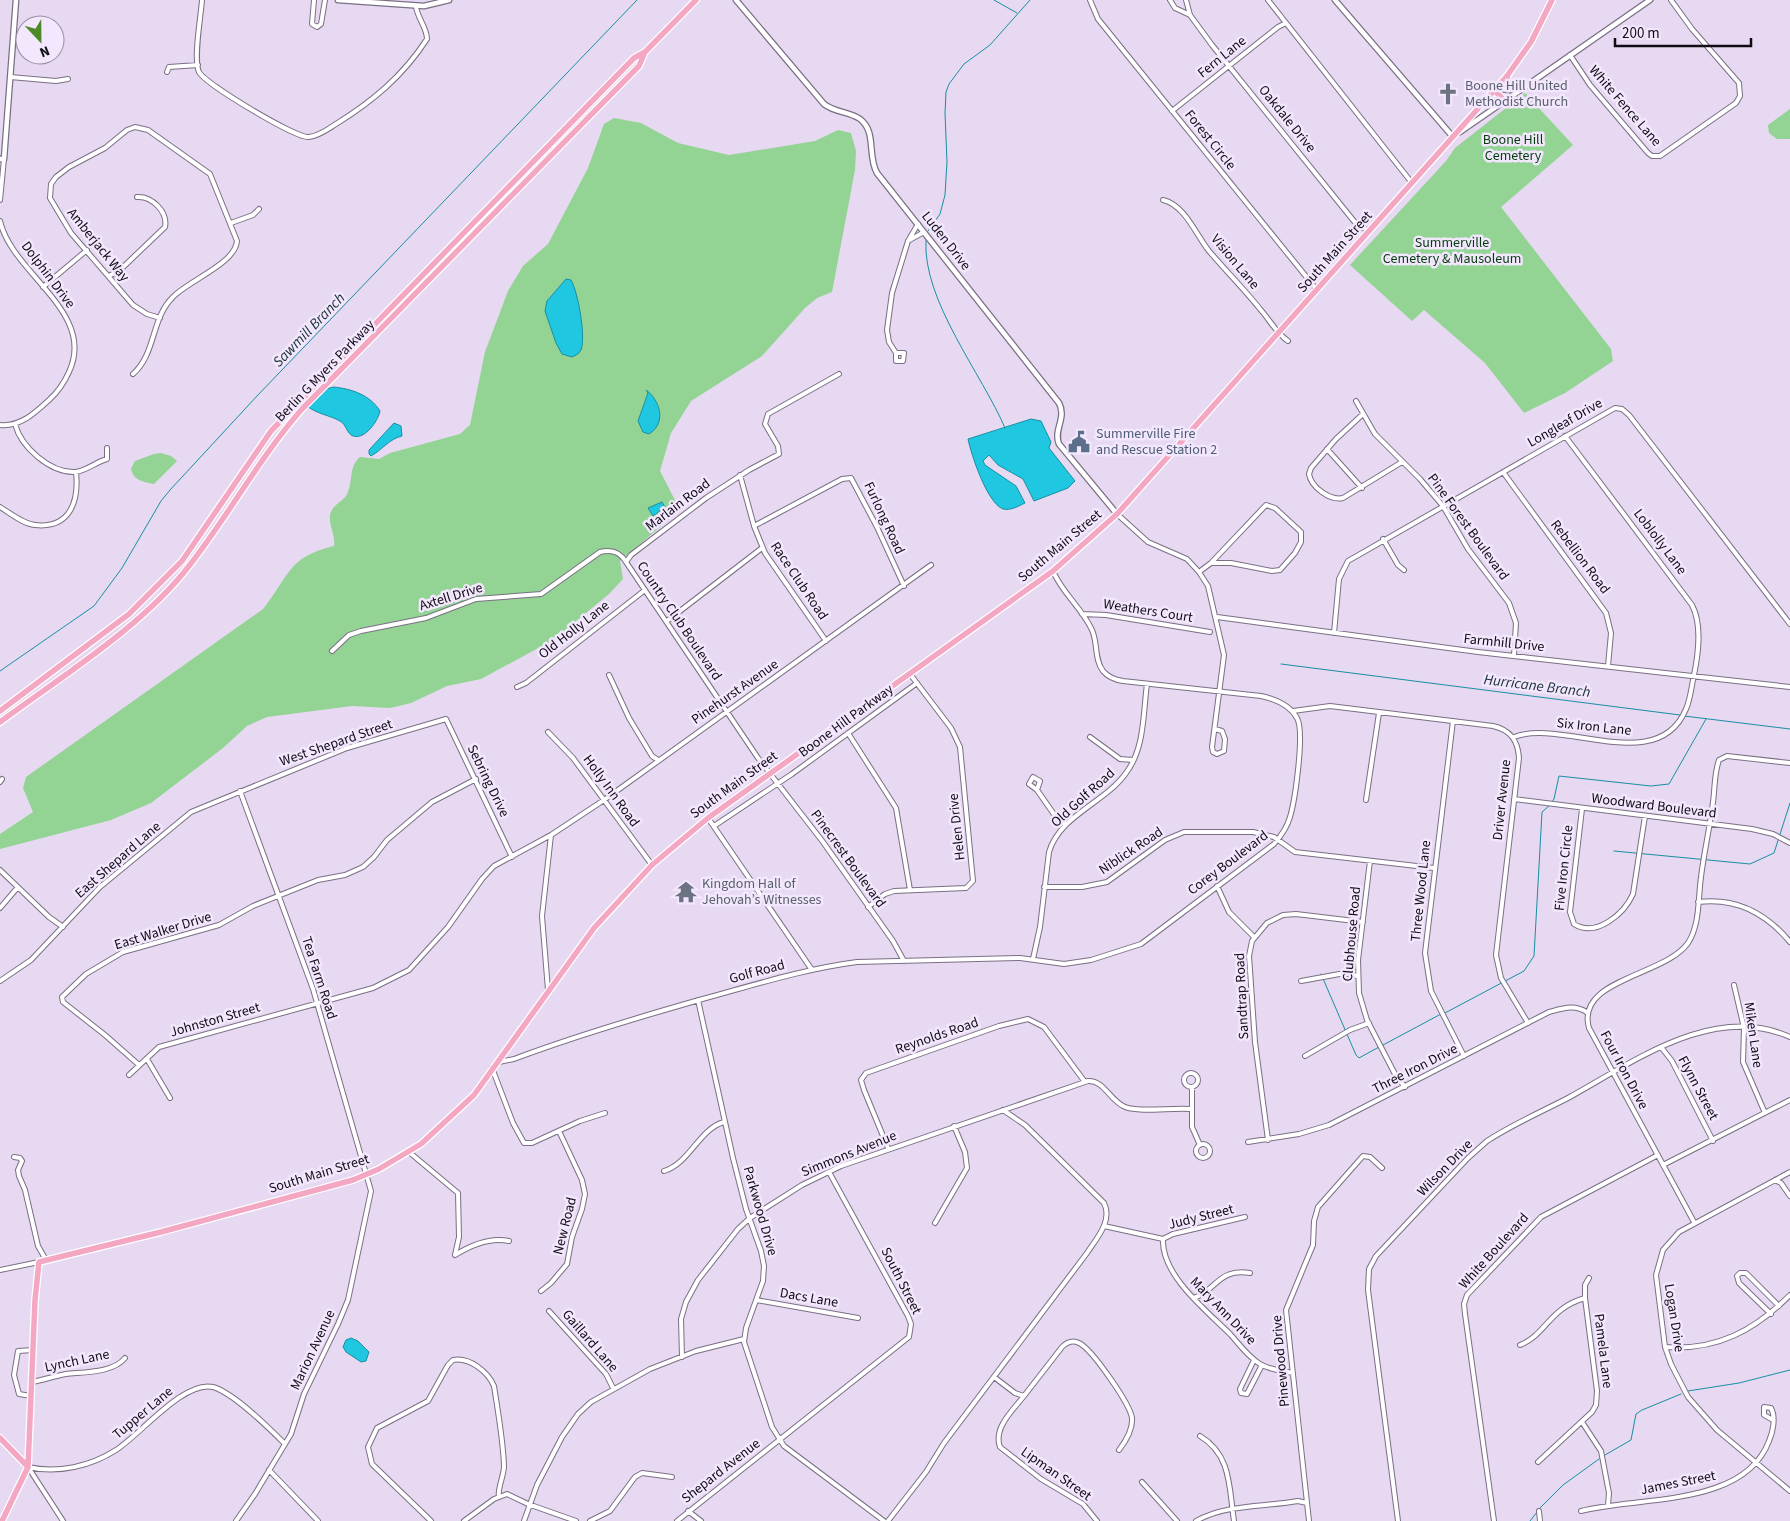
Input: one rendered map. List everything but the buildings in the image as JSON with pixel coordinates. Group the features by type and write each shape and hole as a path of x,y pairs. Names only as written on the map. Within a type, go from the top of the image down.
{"main road":[{"name":"Berlin G Myers Parkway","path":"0,711 129,614 182,561 271,431 365,332 634,58 645,52 696,0"},
{"name":"South Main Street","path":"39,1262 162,1232 368,1174 409,1152 432,1135 466,1104 609,909 652,865 708,818 1053,571 1117,514 1496,89 1532,42 1552,0"},
{"name":"Berlin G Myers Parkway","path":"0,722 148,610 189,566 280,435 302,409 639,66 645,52"},
{"path":"1507,76 1508,83 1518,88"},
{"path":"1496,89 1505,101"},
{"path":"365,332 372,339"},
{"path":"2,1521 28,1467 36,1275 39,1262"},
{"path":"0,1438 28,1467"}],"street":[{"path":"0,200 16,0"},
{"path":"202,0 198,65 201,74 207,82 303,137 319,135 385,90 421,47 427,35 417,14 416,6"},
{"path":"314,0 311,19 312,24 316,27 321,24 325,0"},
{"path":"338,0 416,6 430,6 449,0"},
{"name":"Luden Drive","path":"736,0 824,104 836,112 854,116 864,124 870,134 870,153 873,166 1059,403 1062,413 1057,434 1059,444 1117,514"},
{"name":"Forest Circle","path":"1090,0 1098,20 1317,290"},
{"name":"Oakdale Drive","path":"1170,0 1175,8 1190,15"},
{"name":"Oakdale Drive","path":"1186,0 1190,15 1229,65 1358,226 1370,231"},
{"path":"1268,0 1412,183"},
{"path":"1335,0 1454,136 1650,0"},
{"name":"White Fence Lane","path":"1570,55 1590,85 1648,153 1652,156 1660,156 1736,103 1740,96 1741,88 1733,74 1692,29 1671,0"},
{"name":"Fern Lane","path":"1172,111 1278,27 1286,23"},
{"path":"167,72 170,67 198,65"},
{"path":"10,77 56,81 68,79"},
{"path":"1496,89 1508,90 1528,85"},
{"path":"133,374 146,360 160,318 169,301 179,291 233,254 237,241 210,174 148,130 135,128 135,120"},
{"name":"Amberjack Way","path":"135,128 123,132 105,148 64,170 52,184 50,198 71,233 140,310 160,318"},
{"path":"109,276 120,270 165,227 166,220 162,209 142,196 137,197"},
{"name":"Vision Lane","path":"1163,200 1171,204 1184,216 1210,252 1266,316 1278,334 1288,341"},
{"path":"231,223 253,214 258,209"},
{"name":"Dolphin Drive","path":"0,221 12,248 68,321 74,342 73,362 64,383 56,393 27,419 16,424 0,425"},
{"path":"896,353 889,342 887,330 895,281 908,241 918,224"},
{"path":"908,241 924,232"},
{"path":"43,287 87,250"},
{"name":"Marlain Road","path":"631,555 706,498 740,475 779,454 778,446 765,424 768,414 839,374"},
{"name":"Pine Forest Boulevard","path":"1356,401 1375,434 1420,479 1443,506 1468,550 1511,608 1516,629 1514,655"},
{"name":"Longleaf Drive","path":"1334,633 1335,605 1342,569 1353,557 1615,408 1626,411 1790,624"},
{"path":"1363,414 1327,449 1310,470 1309,477 1312,483 1336,499 1343,498 1402,462"},
{"path":"16,424 22,443 31,452 55,467 76,472 107,459 107,448"},
{"name":"Loblolly Lane","path":"1566,436 1695,610 1699,635 1694,676"},
{"path":"1327,449 1362,488"},
{"path":"0,507 34,525 48,524 62,518 77,499 76,472"},
{"name":"Rebellion Road","path":"1503,472 1606,613 1611,633 1608,666"},
{"name":"Race Club Road","path":"740,475 762,548 826,641"},
{"name":"Furlong Road","path":"754,526 842,479 851,478 877,527 904,586"},
{"path":"1199,572 1212,564 1266,505 1275,508 1301,532 1301,542 1295,553 1280,570 1272,571 1231,563 1212,564"},
{"path":"1117,514 1148,542 1187,559 1208,586 1217,617 1224,654 1212,747 1213,752 1217,754 1224,750 1225,739 1222,731 1215,728"},
{"path":"1383,539 1398,565 1404,570"},
{"path":"668,622 762,548"},
{"name":"Axtell Drive","path":"332,651 349,635 432,616 476,599 541,594 600,552 611,550 617,552 626,562"},
{"name":"Country Club Boulevard","path":"631,555 626,562 770,774"},
{"name":"Pinehurst Avenue","path":"512,857 551,835 604,800 931,565"},
{"path":"1053,571 1057,581 1082,614 1094,635 1097,657 1104,671 1118,680 1272,699 1293,711 1330,706 1500,727 1509,732 1514,738"},
{"name":"Old Holly Lane","path":"517,687 526,683 645,590"},
{"name":"Weathers Court","path":"1082,614 1106,615 1210,632"},
{"name":"Farmhill Drive","path":"1217,617 1514,655 1790,687"},
{"name":"Helen Drive","path":"868,906 885,894 910,890 966,888 973,881 960,746 955,734 910,674"},
{"path":"609,675 629,718 652,756 658,760"},
{"name":"Six Iron Lane","path":"1514,738 1530,732 1625,743 1653,739 1668,731 1683,716 1694,676"},
{"name":"Boone Hill Parkway","path":"714,826 779,783 917,683"},
{"name":"Old Golf Road","path":"1033,959 1040,927 1050,846 1066,825 1118,783 1133,760 1141,738 1147,684"},
{"name":"Corey Boulevard","path":"1033,959 1064,964 1078,963 1141,944 1270,848 1285,830 1292,807 1300,747 1300,729 1293,711"},
{"path":"1366,800 1379,713"},
{"name":"Sebring Drive","path":"442,721 446,719 512,857"},
{"name":"West Shepard Street","path":"240,791 347,748 442,721"},
{"name":"Three Wood Lane","path":"1453,722 1426,946 1427,973 1437,1007 1464,1056"},
{"name":"Holly Inn Road","path":"548,732 573,758 652,865"},
{"path":"848,733 896,808 910,890"},
{"path":"1090,738 1120,758 1133,760"},
{"name":"Driver Avenue","path":"1514,738 1519,758 1496,954 1501,978 1528,1023"},
{"path":"1588,1013 1594,999 1611,985 1658,966 1678,954 1693,933 1716,768 1720,758 1727,756 1790,763"},
{"name":"Pinecrest Boulevard","path":"770,774 779,783 868,906 900,951 904,961"},
{"name":"East Walker Drive","path":"139,1065 106,1035 65,1005 62,997 86,974 122,952 219,925 253,906 318,880 345,875 363,867 374,857 387,840 432,802 476,779"},
{"path":"1037,790 1058,820 1066,825"},
{"name":"Tea Farm Road","path":"240,791 316,1002 368,1174"},
{"name":"East Shepard Lane","path":"0,981 31,960 100,887 191,812 240,791"},
{"name":"Woodward Boulevard","path":"1514,800 1766,832 1790,842"},
{"name":"Five Iron Circle","path":"1582,809 1570,912 1574,924 1585,929 1594,928 1611,920 1620,914 1630,900 1633,894 1644,816"},
{"path":"708,818 812,970"},
{"name":"Niblick Road","path":"1044,887 1082,888 1107,882 1165,840 1184,832 1253,832 1278,840 1295,852 1434,868"},
{"path":"548,990 542,916 551,835"},
{"name":"Johnston Street","path":"129,1075 159,1047 316,1002 373,988 408,970 448,928 486,874 494,866 512,857"},
{"name":"Clubhouse Road","path":"1370,860 1357,976 1360,999 1369,1023 1396,1076 1405,1087"},
{"path":"0,870 63,927"},
{"path":"1217,886 1229,912 1254,937"},
{"path":"0,908 18,887"},
{"path":"1698,902 1710,901 1738,905 1756,912 1777,926 1790,942"},
{"name":"Sandtrap Road","path":"1268,1140 1258,1073 1249,968 1249,951 1254,937 1267,923 1283,915 1296,914 1363,922"},
{"name":"Golf Road","path":"497,1062 514,1059 585,1032 812,970 858,962 1033,959"},
{"path":"1301,981 1345,973 1357,976"},
{"name":"Miken Lane","path":"1734,986 1744,1028 1743,1062 1765,1113"},
{"name":"Parkwood Drive","path":"698,1000 724,1122 750,1218 762,1251 763,1281 744,1339"},
{"name":"Three Iron Drive","path":"1248,1142 1268,1140 1329,1126 1550,1012 1566,1007 1579,1008 1588,1013"},
{"name":"Four Iron Drive","path":"1588,1013 1589,1028 1694,1222"},
{"name":"Reynolds Road","path":"888,1148 861,1080 866,1073 1022,1019 1034,1021 1044,1027 1076,1067 1085,1082"},
{"path":"1305,1056 1350,1030 1369,1023"},
{"name":"Wilson Drive","path":"1398,1521 1368,1290 1368,1275 1372,1262 1468,1158 1487,1141 1661,1047 1699,1032 1744,1028 1769,1030 1790,1037"},
{"name":"Flynn Street","path":"1661,1047 1668,1055 1713,1141"},
{"path":"147,1059 170,1098"},
{"path":"492,1068 522,1142 532,1143 605,1113"},
{"name":"Simmons Avenue","path":"682,1357 681,1319 686,1302 698,1280 738,1229 750,1218 802,1185 888,1148 1085,1082 1093,1081 1100,1084 1127,1108 1192,1109"},
{"path":"1192,1087 1192,1127 1200,1145"},
{"path":"1663,1165 1790,1100"},
{"path":"888,1521 1087,1253 1104,1226 1107,1212 1104,1203 1025,1124 1003,1110"},
{"path":"664,1171 690,1152 711,1128 724,1122"},
{"path":"934,1223 967,1168 965,1152 954,1126"},
{"name":"New Road","path":"541,1291 551,1283 567,1264 572,1237 585,1194 582,1180 559,1131"},
{"path":"409,1152 458,1193 459,1238 455,1256 471,1246 493,1240 509,1241"},
{"name":"White Boulevard","path":"1494,1521 1465,1314 1464,1304 1467,1295 1541,1217 1658,1155"},
{"name":"Pinewood Drive","path":"1310,1521 1286,1310 1313,1245 1314,1221 1318,1207 1363,1156 1368,1156 1382,1168"},
{"path":"14,1157 20,1158 22,1161 18,1170 19,1176 25,1190 38,1246 46,1260"},
{"name":"South Street","path":"780,1440 909,1337 911,1324 865,1234 829,1172"},
{"name":"Logan Drive","path":"1790,1172 1694,1222 1670,1240 1663,1250 1658,1265 1657,1294 1665,1347 1676,1376 1695,1407 1717,1430 1790,1491"},
{"name":"Marion Avenue","path":"236,1521 285,1444 294,1426 311,1379 348,1300 371,1191 368,1174"},
{"path":"1775,1180 1781,1183 1790,1196"},
{"name":"Judy Street","path":"1104,1226 1163,1239 1173,1234 1245,1217"},
{"name":"Mary Ann Drive","path":"1163,1239 1169,1265 1179,1282 1254,1360 1262,1365 1293,1373"},
{"path":"0,1270 39,1262"},
{"path":"1194,1298 1200,1296 1215,1281 1225,1275 1240,1272 1250,1273"},
{"path":"1771,1314 1739,1283 1737,1276 1740,1273 1746,1273 1779,1306"},
{"name":"Pamela Lane","path":"1538,1462 1553,1445 1582,1422 1594,1409 1597,1396 1584,1298 1585,1285 1589,1278"},
{"path":"1665,1347 1710,1343 1733,1337 1755,1326 1771,1314 1790,1295"},
{"path":"1520,1345 1530,1340 1563,1306 1584,1298"},
{"name":"Dacs Lane","path":"756,1300 858,1318"},
{"name":"Gaillard Lane","path":"549,1311 606,1374 613,1388"},
{"path":"524,1521 528,1504 572,1422 591,1402 650,1369 682,1357 744,1339 772,1427 780,1440 789,1451 884,1521"},
{"name":"Lipman Street","path":"1097,1521 1083,1504 1041,1479 1000,1447 997,1440 999,1432 1062,1347 1069,1342 1079,1343 1090,1353 1129,1406 1131,1427 1126,1442 1119,1450"},
{"path":"31,1396 20,1395 14,1374 16,1354 19,1350 34,1350"},
{"name":"Lynch Lane","path":"32,1382 65,1374 97,1371 118,1364 125,1358"},
{"path":"429,1521 372,1464 368,1447 377,1428 428,1400 448,1365 454,1360 466,1360 479,1368 486,1374 494,1386 504,1460 503,1481 498,1491 499,1497"},
{"path":"1254,1360 1240,1389 1241,1393 1247,1394 1262,1365"},
{"path":"994,1377 1015,1393 1024,1396"},
{"name":"Tupper Lane","path":"28,1467 40,1469 77,1467 108,1454 147,1426 180,1396 199,1386 217,1388 233,1398 285,1444"},
{"name":"James Street","path":"1581,1511 1608,1505 1642,1503 1716,1488 1734,1480 1755,1462 1767,1446 1774,1420"},
{"path":"1582,1422 1601,1451 1608,1493 1608,1505"},
{"path":"1200,1436 1210,1443 1225,1464 1234,1521"},
{"name":"Shepard Avenue","path":"677,1521 780,1440"},
{"path":"28,1467 63,1521"},
{"path":"269,1470 318,1521"},
{"path":"591,1521 610,1512 635,1477 642,1473 672,1477"},
{"path":"1142,1482 1177,1521"},
{"path":"464,1521 499,1497 509,1494 528,1504 576,1521"},
{"path":"1196,1521 1211,1514 1233,1510 1298,1501 1307,1502"},
{"path":"688,1511 701,1521"},
{"path":"1539,1511 1540,1521"}],"green space":[{"name":"Summerville Cemetery & Mausoleum","path":"1525,93 1573,145 1501,207 1611,349 1613,361 1565,393 1524,413 1485,363 1424,310 1412,321 1350,265 1446,161 1455,148"},
{"path":"1790,109 1790,139 1777,139 1769,133 1768,125"},
{"path":"614,118 641,123 678,143 729,155 815,141 838,130 851,133 856,151 855,170 832,292 817,298 805,308 762,356 691,401 671,433 660,471 680,510 620,561 623,579 609,594 553,640 481,679 447,686 411,703 390,708 352,706 267,717 247,726 223,748 151,803 111,820 0,849 0,834 33,812 23,788 26,777 263,609 284,578 298,562 307,556 334,546 330,520 331,512 346,495 350,487 354,464 360,457 379,459 390,453 460,434 470,425 485,352 508,291 523,266 548,244 588,168 604,124"},
{"path":"161,453 171,456 177,461 154,484 134,476 131,469 135,461"}],"water":[{"path":"566,279 571,280 574,286 579,304 583,335 581,350 572,357 562,354 556,343 545,311 547,301"},
{"path":"334,387 347,389 366,397 380,411 374,424 362,435 353,436 340,421 307,406 307,397 317,391"},
{"path":"646,390 655,400 660,412 658,424 649,434 643,432 638,421 648,393"},
{"path":"1031,419 1041,421 1051,442 1049,448 1075,481 1068,488 1034,501 1023,479 998,465 989,455 983,461 985,465 1016,486 1025,503 1011,509 1003,509 991,498 986,488 976,466 968,439"},
{"path":"394,423 401,426 402,436 393,440 371,456 369,450"},
{"path":"662,502 665,507 653,516 648,508"},
{"path":"351,1338 358,1341 369,1352 366,1361 361,1362 346,1352 343,1347 346,1340"}],"waterway":[{"name":"Sawmill Branch","path":"0,671 94,606 122,568 161,501 170,490 257,396 637,0"},
{"path":"994,0 1017,13"},
{"path":"928,231 940,214 945,195 947,162 945,113 946,92 949,84 964,64 990,45 1030,0"},
{"path":"926,240 927,263 933,287 943,312 1005,428"},
{"name":"Hurricane Branch","path":"1281,664 1680,715"},
{"name":"Hurricane Branch","path":"1684,716 1790,729"},
{"path":"1551,803 1554,799 1559,776 1651,786 1669,784 1706,719"},
{"path":"1614,851 1750,864 1774,853 1790,803"},
{"path":"1445,1013 1524,971 1534,956 1542,812 1549,806"},
{"path":"1321,974 1356,1055 1359,1058 1379,1047"},
{"path":"1383,1045 1441,1014"},
{"path":"1688,1391 1739,1383 1790,1370"},
{"path":"1605,1455 1631,1440 1636,1414 1681,1394"},
{"path":"1539,1509 1563,1485 1599,1459"},
{"path":"1530,1521 1537,1512"}],"place":[{"name":"Boone Hill United Methodist Church","path":"1448,94"},
{"name":"Summerville Fire and Rescue Station 2","path":"1079,442"},
{"name":"Kingdom Hall of Jehovah’s Witnesses","path":"686,892"}],"park label":[{"name":"Boone Hill Cemetery","path":"1513,148"}]}
